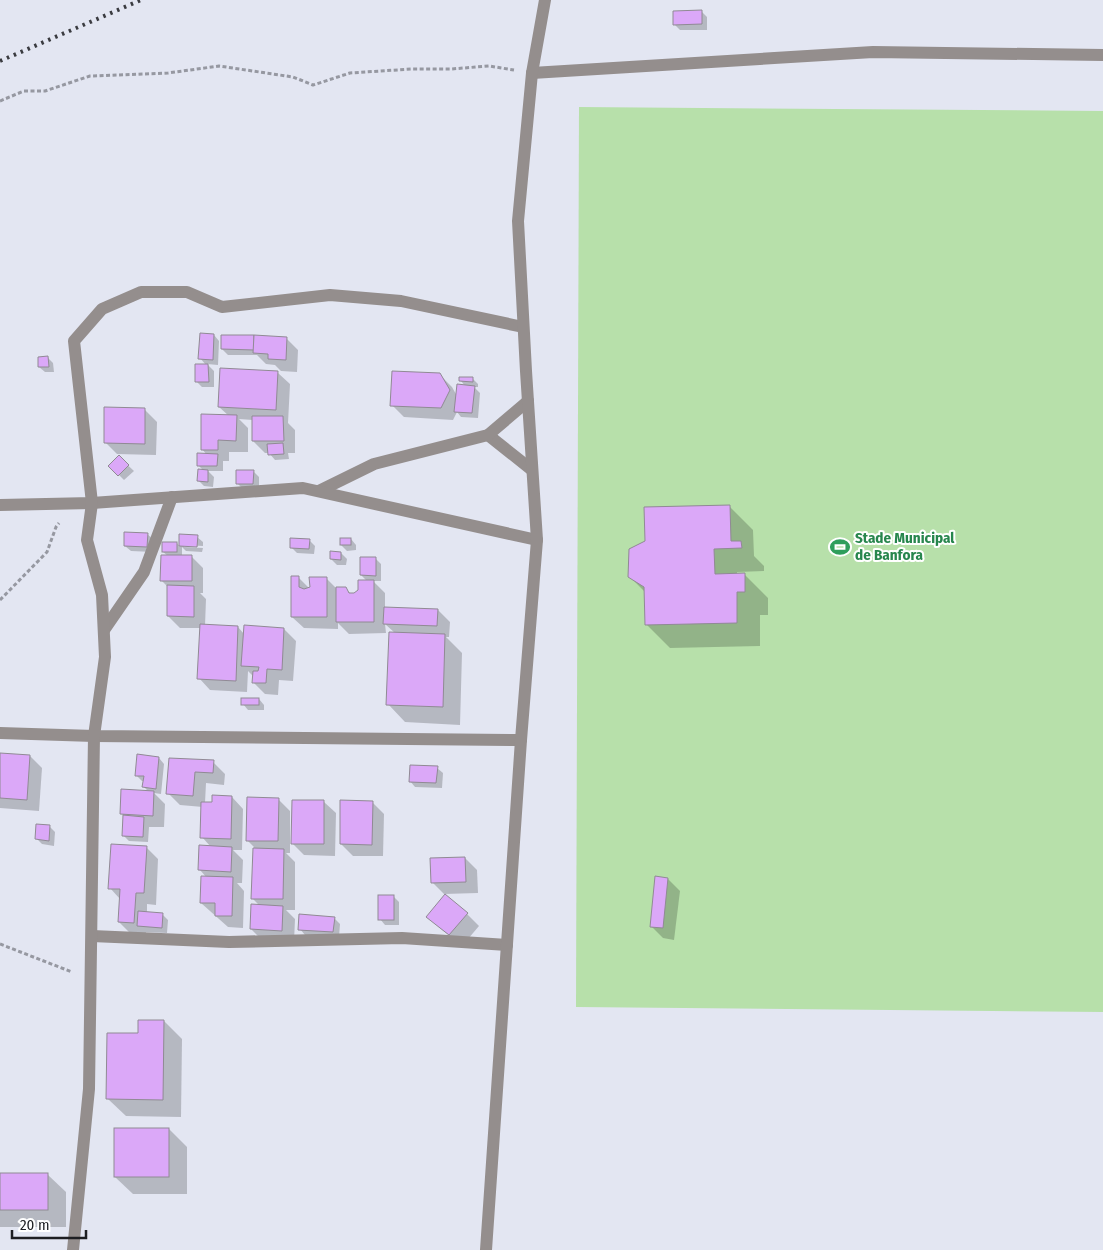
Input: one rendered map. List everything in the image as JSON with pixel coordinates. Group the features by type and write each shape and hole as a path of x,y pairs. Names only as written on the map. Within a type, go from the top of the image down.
{"street":[{"path":"486,1250 521,740 537,540 518,221 532,72 545,0"},
{"path":"532,72 873,52 1103,55"},
{"path":"72,1250 89,1089 94,736 105,657 102,595 87,540 92,503 74,341 102,309 141,292 187,292 222,307 330,295 401,301 524,327"},
{"path":"319,491 374,464 488,435 528,401"},
{"path":"488,435 532,470"},
{"path":"0,505 92,503 303,488 537,540"},
{"path":"104,630 144,572 172,497"},
{"path":"0,733 94,736 521,740"},
{"path":"92,936 229,942 402,938 507,945"}],"path":[{"path":"0,101 24,90 45,91 90,76 168,73 219,66 293,77 313,85 350,73 412,69 451,70 489,66 532,72"},
{"path":"0,600 47,552 56,527 60,522"},
{"path":"0,944 91,980"}],"green space":[{"name":"Stade Municipal de Banfora","path":"579,107 1103,111 1103,1012 576,1007"}],"building":[{"path":"702,10 702,24 673,25 673,11"},
{"path":"200,333 214,334 213,360 198,359"},
{"path":"221,335 254,335 254,350 221,349"},
{"path":"254,335 287,337 286,360 268,359 268,354 253,353"},
{"path":"48,356 49,367 38,367 38,357"},
{"path":"195,364 208,364 209,382 195,382"},
{"path":"220,368 278,371 276,410 218,407"},
{"path":"392,371 440,373 450,390 441,408 390,406"},
{"path":"459,377 473,377 473,382 459,381"},
{"path":"457,384 475,386 472,413 454,412"},
{"path":"104,407 145,408 145,444 104,443"},
{"path":"201,414 237,415 236,441 218,440 218,450 201,450"},
{"path":"252,416 283,416 284,441 252,441"},
{"path":"283,443 284,454 268,455 267,444"},
{"path":"197,453 218,454 217,466 197,466"},
{"path":"119,455 129,465 118,476 108,466"},
{"path":"198,469 208,470 208,482 197,481"},
{"path":"236,470 254,470 253,484 236,484"},
{"path":"730,505 731,541 741,541 742,548 714,549 715,574 745,573 745,592 737,592 737,623 645,625 644,587 628,577 629,549 645,541 644,507"},
{"path":"124,532 148,533 147,547 124,546"},
{"path":"179,534 198,535 197,547 179,546"},
{"path":"290,538 310,539 309,549 290,548"},
{"path":"340,538 351,538 351,545 340,545"},
{"path":"162,542 177,542 177,552 162,552"},
{"path":"330,551 341,552 341,560 330,559"},
{"path":"161,555 192,555 192,581 160,581"},
{"path":"360,557 376,557 376,576 360,575"},
{"path":"291,576 299,576 299,587 304,589 310,587 309,577 327,577 327,617 291,617"},
{"path":"358,580 374,580 374,622 336,622 336,587 346,587 349,593 354,593 358,590"},
{"path":"167,585 194,586 194,617 167,616"},
{"path":"384,607 438,609 437,626 383,624"},
{"path":"200,624 238,626 236,681 197,679"},
{"path":"244,625 284,628 282,670 267,669 266,683 252,683 253,671 258,671 259,667 241,666"},
{"path":"389,632 445,634 443,707 386,705"},
{"path":"241,698 259,698 259,705 241,705"},
{"path":"0,753 30,755 27,800 0,798"},
{"path":"137,754 159,757 156,789 142,787 144,776 135,776"},
{"path":"169,758 214,760 213,773 195,772 193,796 166,794"},
{"path":"410,765 438,766 436,783 409,782"},
{"path":"121,789 154,791 153,816 120,814"},
{"path":"212,795 232,796 231,839 200,838 201,802 212,802"},
{"path":"247,797 279,798 278,841 246,841"},
{"path":"292,800 324,800 324,844 291,844"},
{"path":"340,800 373,801 372,845 340,844"},
{"path":"123,815 144,817 143,837 122,836"},
{"path":"36,824 50,825 49,841 35,839"},
{"path":"111,844 147,846 144,893 136,893 134,923 118,922 120,889 108,889"},
{"path":"199,845 232,847 231,872 198,870"},
{"path":"253,848 284,849 283,899 251,899"},
{"path":"465,857 466,882 431,883 430,858"},
{"path":"201,876 233,877 232,916 215,916 215,903 200,903"},
{"path":"655,876 668,878 663,928 650,927"},
{"path":"445,894 468,913 449,935 426,917"},
{"path":"378,895 394,895 394,920 378,920"},
{"path":"251,904 283,906 282,931 250,929"},
{"path":"138,911 163,913 162,928 137,926"},
{"path":"299,914 335,917 333,932 298,930"},
{"path":"138,1020 164,1020 163,1100 106,1099 107,1033 138,1033"},
{"path":"114,1128 169,1128 169,1177 114,1177"},
{"path":"0,1173 48,1173 48,1210 0,1210"}],"railway":[{"path":"0,61 141,0"}],"place":[{"name":"Stade Municipal de Banfora","path":"840,547"}]}
